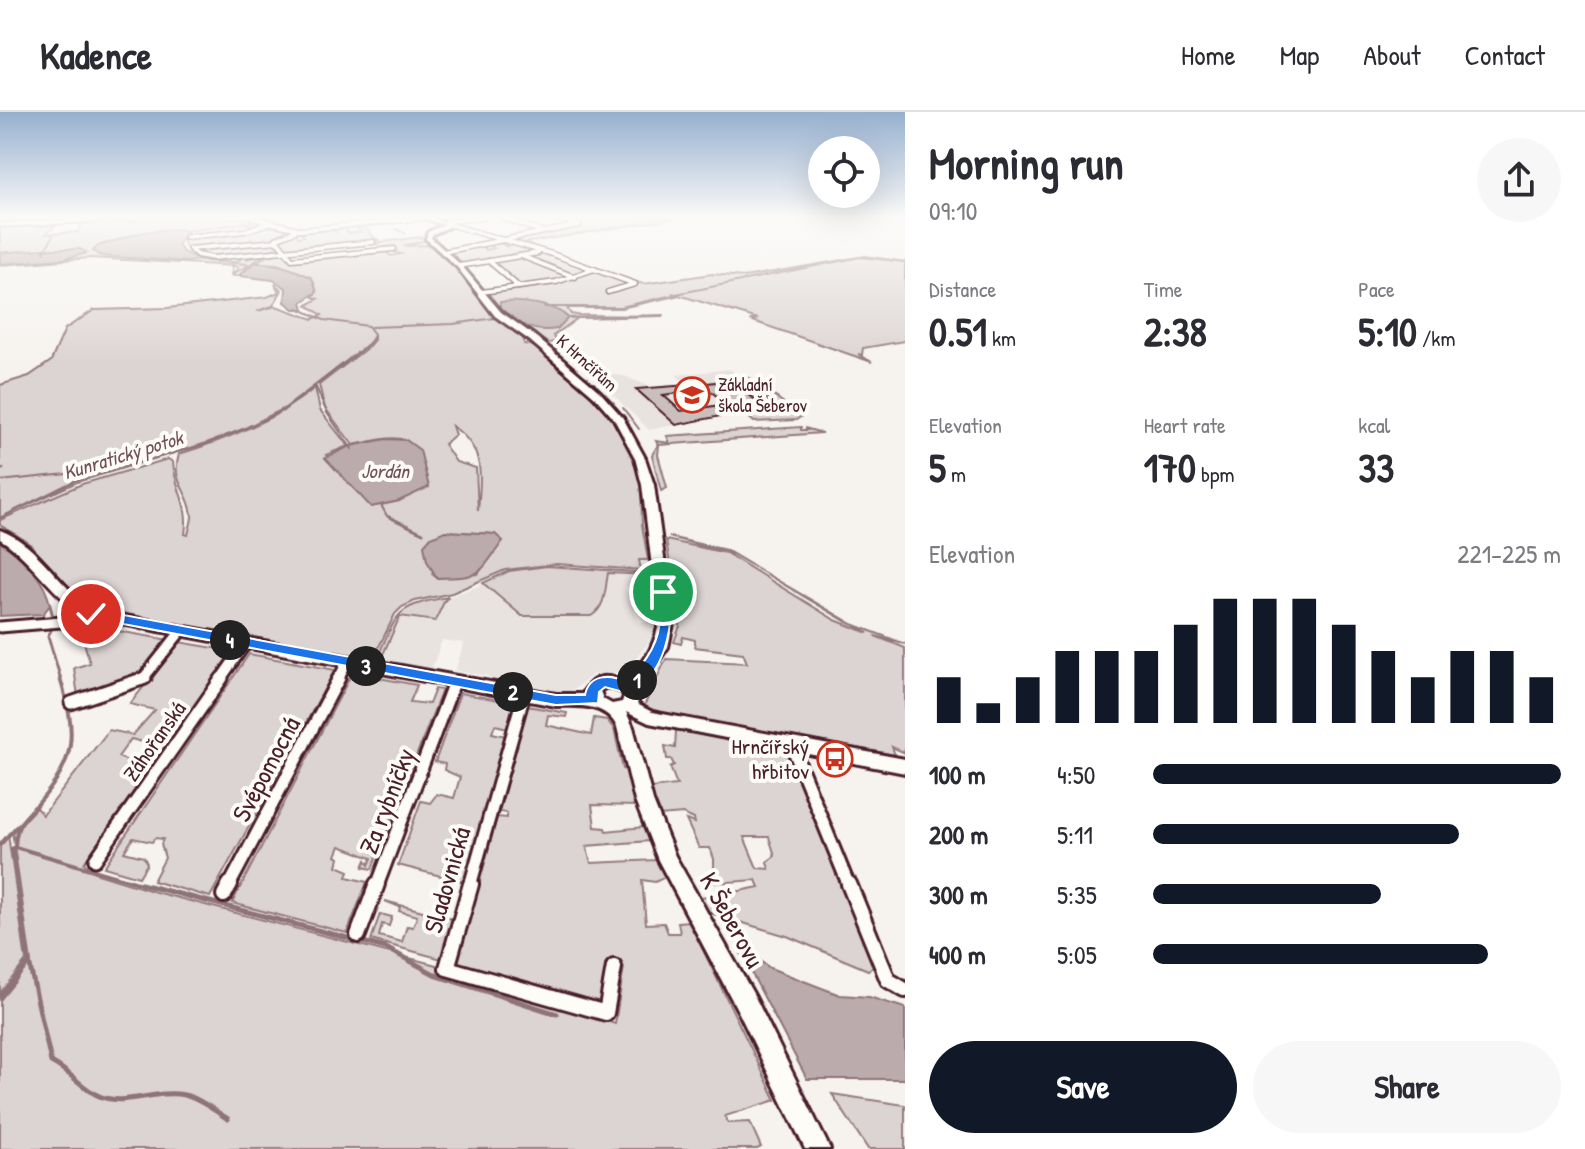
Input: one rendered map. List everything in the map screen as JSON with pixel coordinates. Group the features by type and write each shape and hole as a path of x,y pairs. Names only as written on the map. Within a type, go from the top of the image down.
{"street":[{"name":"K Hrnčířům","path":"459,266 498,314 532,338 606,403 629,437 643,466 666,624 661,647 642,674 627,688"},
{"path":"495,266 519,287"},
{"path":"548,266 575,277"},
{"path":"587,266 635,284 608,292"},
{"path":"481,292 575,277 594,269"},
{"path":"0,534 29,553 73,604 91,614 556,700 593,699"},
{"path":"0,627 61,622 91,614"},
{"path":"71,703 144,679 181,631"},
{"name":"Záhořanská","path":"95,860 246,643"},
{"name":"Svépomocná","path":"224,895 347,662"},
{"path":"622,708 632,696 627,688 612,681 601,682 592,691 593,699 600,706 905,766"},
{"name":"Za rybníčky","path":"358,935 454,682"},
{"name":"Sladovnická","path":"524,694 447,968 606,1013 614,967"},
{"name":"K Šeberovu","path":"622,708 639,785 661,847 747,1005 818,1149"},
{"path":"626,730 634,721 649,717"},
{"path":"792,746 888,980 905,990"}],"shaded area":[{"path":"283,266 456,266 496,318 523,336 524,344 545,352 602,408 607,408 635,460 641,480 642,525 648,560 639,560 641,570 557,564 505,570 452,593 415,601 395,614 371,663 123,617 88,604 74,593 28,542 0,525 0,520 82,484 168,459 173,462 186,514 185,534 188,535 192,516 177,473 179,454 216,442 250,427 283,410 315,388 320,410 348,446 326,455 371,507 399,501 427,478 416,450 410,443 393,438 353,445 325,408 319,385 368,347 374,336 366,347 285,408 227,437 77,482 0,518 0,470 4,469 0,468 0,385 29,376 51,361 65,329 94,310 167,308 267,297 279,292 275,284 282,290 273,306 257,311 276,306 313,319 322,315 307,305 318,299 313,297 317,292 312,278","holes":["452,426 463,434 476,453 478,463 478,511 476,468 456,462 444,444 455,435","445,531 495,534 502,541 478,574 437,578 432,574"]},
{"path":"496,266 592,266 643,284 712,274 744,277 805,266 905,266 905,341 863,348 862,355 858,354 872,362 750,320 758,319 672,293 676,296 621,308 567,308 571,314 577,315 663,316 578,318 553,336 561,346 556,349 553,347 558,345 555,342 548,343 537,336 547,345 544,345 505,316 486,293 556,283 593,272 590,269 553,282 521,286"},
{"name":"Základní škola Šeberov","path":"730,369 784,407 720,413 721,416 649,430 597,379 607,374 624,376 656,389 687,385 676,375"},
{"path":"740,378 749,378 802,416 796,420 754,422 746,415 773,409 745,392 755,391 775,407 778,406"},
{"path":"801,427 801,430 809,430 805,428 822,433 659,445 658,455 667,488 661,491 652,455 658,445 656,441 670,443 667,436"},
{"path":"669,537 726,550 762,572 732,554"},
{"path":"666,540 726,553 835,620 868,633 853,624 905,644 875,636 905,648 905,753 892,747 895,755 751,729 749,732 661,716 661,713 644,706 666,659 747,663 743,653 695,647 695,640 683,637 681,644 674,642 680,626"},
{"path":"547,566 650,575 608,573 602,603 591,616 522,616 483,583 509,571"},
{"path":"762,572 853,624 847,622"},
{"path":"607,573 650,575 654,593 644,594 640,586 625,587 639,622 656,621 656,633 625,672 594,674 568,694 491,681 488,676 455,671 464,643 442,640 431,671 380,661 400,615 484,584 522,616 591,616 603,602"},
{"path":"449,597 435,621 400,616 380,661 413,668 379,664 377,658 401,613 418,604"},
{"path":"112,630 169,640 141,675 78,697 74,668 90,663 83,639"},
{"path":"179,642 232,651 158,757 159,752 151,750 154,745 131,739 118,757 135,764 144,760 154,762 84,863 98,874 159,893 440,966 615,1024 624,967 606,963 600,1003 458,963 497,817 507,818 507,813 499,812 527,706 567,713 566,717 548,715 546,725 591,735 594,718 607,720 614,729 623,769 626,770 637,806 592,805 595,827 605,828 606,831 644,827 649,841 586,846 591,863 657,860 665,877 655,882 642,880 646,924 664,923 668,933 680,933 678,922 689,921 776,1100 725,1116 728,1123 750,1122 761,1147 0,1149 0,1000 31,962 12,831 34,806 43,815 109,730 133,735 155,710 130,704"},
{"path":"249,654 335,670 210,897 153,881 165,858 161,844 163,839 155,838 152,842 133,838 124,852 144,857 147,864 139,877 104,867"},
{"path":"352,673 417,685 410,702 429,704 435,689 442,690 372,869 363,867 366,860 369,865 372,858 340,846 336,856 339,858 337,866 349,871 347,877 367,882 347,933 232,903"},
{"path":"460,693 515,703 508,728 495,725 492,733 506,736 464,882 398,865 421,801 430,803 437,794 454,798 460,777 444,770 445,764 435,762"},
{"path":"676,730 783,751 789,755 874,966 868,970 787,936 706,912 697,897 709,896 710,900 716,899 715,896 759,887 756,880 714,883 714,859 710,848 699,848 686,820 695,823 694,819 683,814 659,816 650,788 677,785 670,767 674,765 671,759 667,759 665,746 675,748","holes":["744,837 769,837 775,856 767,862 769,869 757,868"]},
{"path":"8,834 26,961 0,993 0,844"},
{"path":"385,901 453,919 442,959 371,940 380,914 392,917 389,926 382,924 379,936 402,942 407,926 413,927 417,916 399,911 400,907"},
{"path":"832,1094 905,1105 905,1149 868,1149"}],"water":[{"path":"250,266 282,266 312,278 317,292 302,302 304,309 294,309 285,302 286,288 273,280 239,276"},
{"path":"500,302 546,306 568,318 557,329 533,329 506,314 500,308"},
{"name":"Jordán","path":"386,439 406,440 420,450 429,487 399,501 371,507 325,458 350,446"},
{"path":"445,531 495,534 503,541 478,572 463,577 437,578 427,561 424,545 431,537"},
{"path":"0,542 38,577 50,605 43,614 0,616"},
{"path":"743,949 770,968 840,995 869,997 905,1008 905,1079 807,1079 740,951"}],"building":[{"name":"Základní škola Šeberov","path":"729,380 769,410 718,413 721,416 676,425 636,389 688,385 696,391 663,395 681,411 727,404 701,384"}],"waterway":[{"path":"233,266 231,275 236,276"},
{"path":"676,294 813,266"},
{"path":"544,307 621,307 673,295"},
{"name":"Kunratický potok","path":"262,421 283,411 373,340 374,334 368,326 324,320 298,308"},
{"path":"568,318 663,315"},
{"path":"371,327 453,324 495,318"},
{"path":"582,375 588,378"},
{"path":"594,383 614,403"},
{"path":"316,387 327,413 352,449"},
{"path":"623,408 639,429"},
{"name":"Kunratický potok","path":"0,518 76,480 199,446 256,424"},
{"path":"0,481 96,471"},
{"path":"381,505 389,517"},
{"path":"389,517 423,533"},
{"path":"389,517 393,519"},
{"path":"50,605 54,621"},
{"path":"53,626 48,636 61,680"},
{"path":"15,847 21,823 60,774 70,745 69,715 60,678"},
{"path":"0,845 16,827"},
{"path":"15,847 143,884"},
{"path":"15,847 12,849 18,886"},
{"path":"17,884 29,962 51,1062 97,1095 117,1100 162,1094 184,1095 228,1119"},
{"path":"143,884 386,948 438,976 557,1014"},
{"path":"143,884 148,886"},
{"path":"0,997 28,963"}],"place":[{"name":"Základní škola Šeberov","path":"692,395"},
{"name":"Hrnčířský hřbitov","path":"835,759"}],"route":[{"path":"91,614 556,700 578,701 593,699 592,691 601,682 612,681 627,688 642,674 663,641 666,616 663,592"}]}
